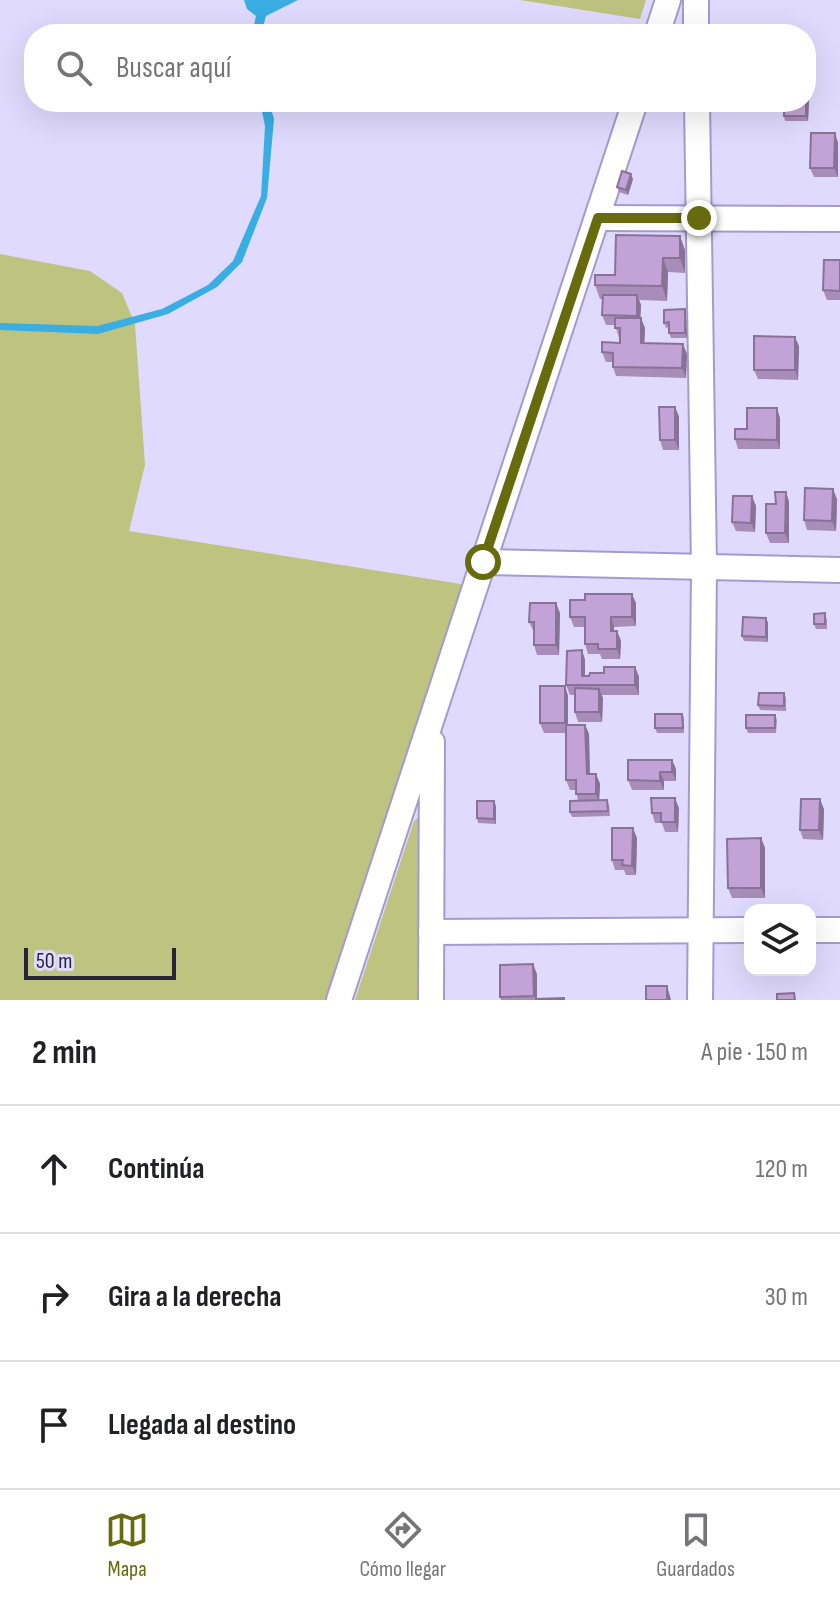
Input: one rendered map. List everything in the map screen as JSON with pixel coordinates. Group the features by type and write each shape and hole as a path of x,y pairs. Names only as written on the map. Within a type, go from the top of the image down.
{"street":[{"path":"660,24 668,0"},
{"path":"696,0 696,24"},
{"path":"339,1000 632,112"},
{"path":"697,112 704,567 700,1000"},
{"path":"598,218 840,219"},
{"path":"483,562 840,570"},
{"path":"431,1000 432,719"},
{"path":"431,932 744,930"},
{"path":"816,930 840,930"}],"green space":[{"path":"520,0 646,0 640,19"},
{"path":"0,254 90,271 122,293 135,324 145,465 129,531 467,585 331,1000 0,1000"},
{"path":"420,816 417,1000 355,1000 414,821"}],"water":[{"path":"244,0 298,0 266,16 264,24 254,24 256,16 247,9"},
{"path":"262,112 272,112 274,119 267,198 242,262 217,287 168,314 98,334 0,330 0,323 97,326 162,309 208,285 233,261 261,196 265,126"}],"building":[{"path":"784,112 806,112 806,116 784,116"},
{"path":"811,133 835,133 834,168 810,168"},
{"path":"622,171 631,174 626,190 617,187"},
{"path":"616,235 680,236 680,258 663,258 662,286 595,285 595,275 615,275"},
{"path":"824,260 840,260 840,291 823,290"},
{"path":"603,295 637,295 637,316 602,315"},
{"path":"685,309 685,333 669,333 669,322 664,323 664,310"},
{"path":"615,318 641,318 641,343 683,344 682,368 613,367 613,353 602,352 602,342 620,343 620,328 615,328"},
{"path":"754,336 795,337 795,370 754,370"},
{"path":"659,407 675,407 675,440 660,440"},
{"path":"747,408 777,408 777,440 735,439 735,429 747,429"},
{"path":"805,488 833,489 832,521 804,520"},
{"path":"775,492 786,492 785,533 766,533 766,504 776,504"},
{"path":"733,496 752,496 751,523 732,522"},
{"path":"585,594 632,594 632,617 611,617 611,631 617,631 617,649 598,649 598,644 585,644 585,617 570,617 570,600 585,600"},
{"path":"530,603 556,603 556,645 534,645 534,622 529,622"},
{"path":"825,613 825,624 814,624 814,614"},
{"path":"743,617 766,618 766,637 742,636"},
{"path":"582,650 582,676 604,673 604,667 635,667 635,685 566,685 567,651"},
{"path":"540,686 565,686 565,723 540,723"},
{"path":"575,688 599,689 599,712 575,712"},
{"path":"759,693 784,693 784,706 758,705"},
{"path":"655,714 682,714 683,728 655,728"},
{"path":"746,715 775,715 775,728 746,728"},
{"path":"566,725 585,725 587,774 596,774 596,794 576,794 576,780 566,780"},
{"path":"628,760 672,760 672,772 660,772 660,781 628,780"},
{"path":"651,798 675,798 675,822 661,822 661,813 652,813"},
{"path":"801,799 820,799 819,830 800,830"},
{"path":"607,800 608,811 570,812 570,801"},
{"path":"477,801 494,801 494,819 477,818"},
{"path":"612,828 633,828 632,866 622,865 623,860 612,860"},
{"path":"761,838 761,888 728,888 727,839"},
{"path":"533,964 534,996 500,997 500,965"},
{"path":"646,986 667,986 667,1000 646,1000"},
{"path":"794,993 795,1000 777,1000 777,994"},
{"path":"536,999 564,1000 536,1000"}],"route":[{"path":"483,562 598,218 699,218"}]}
